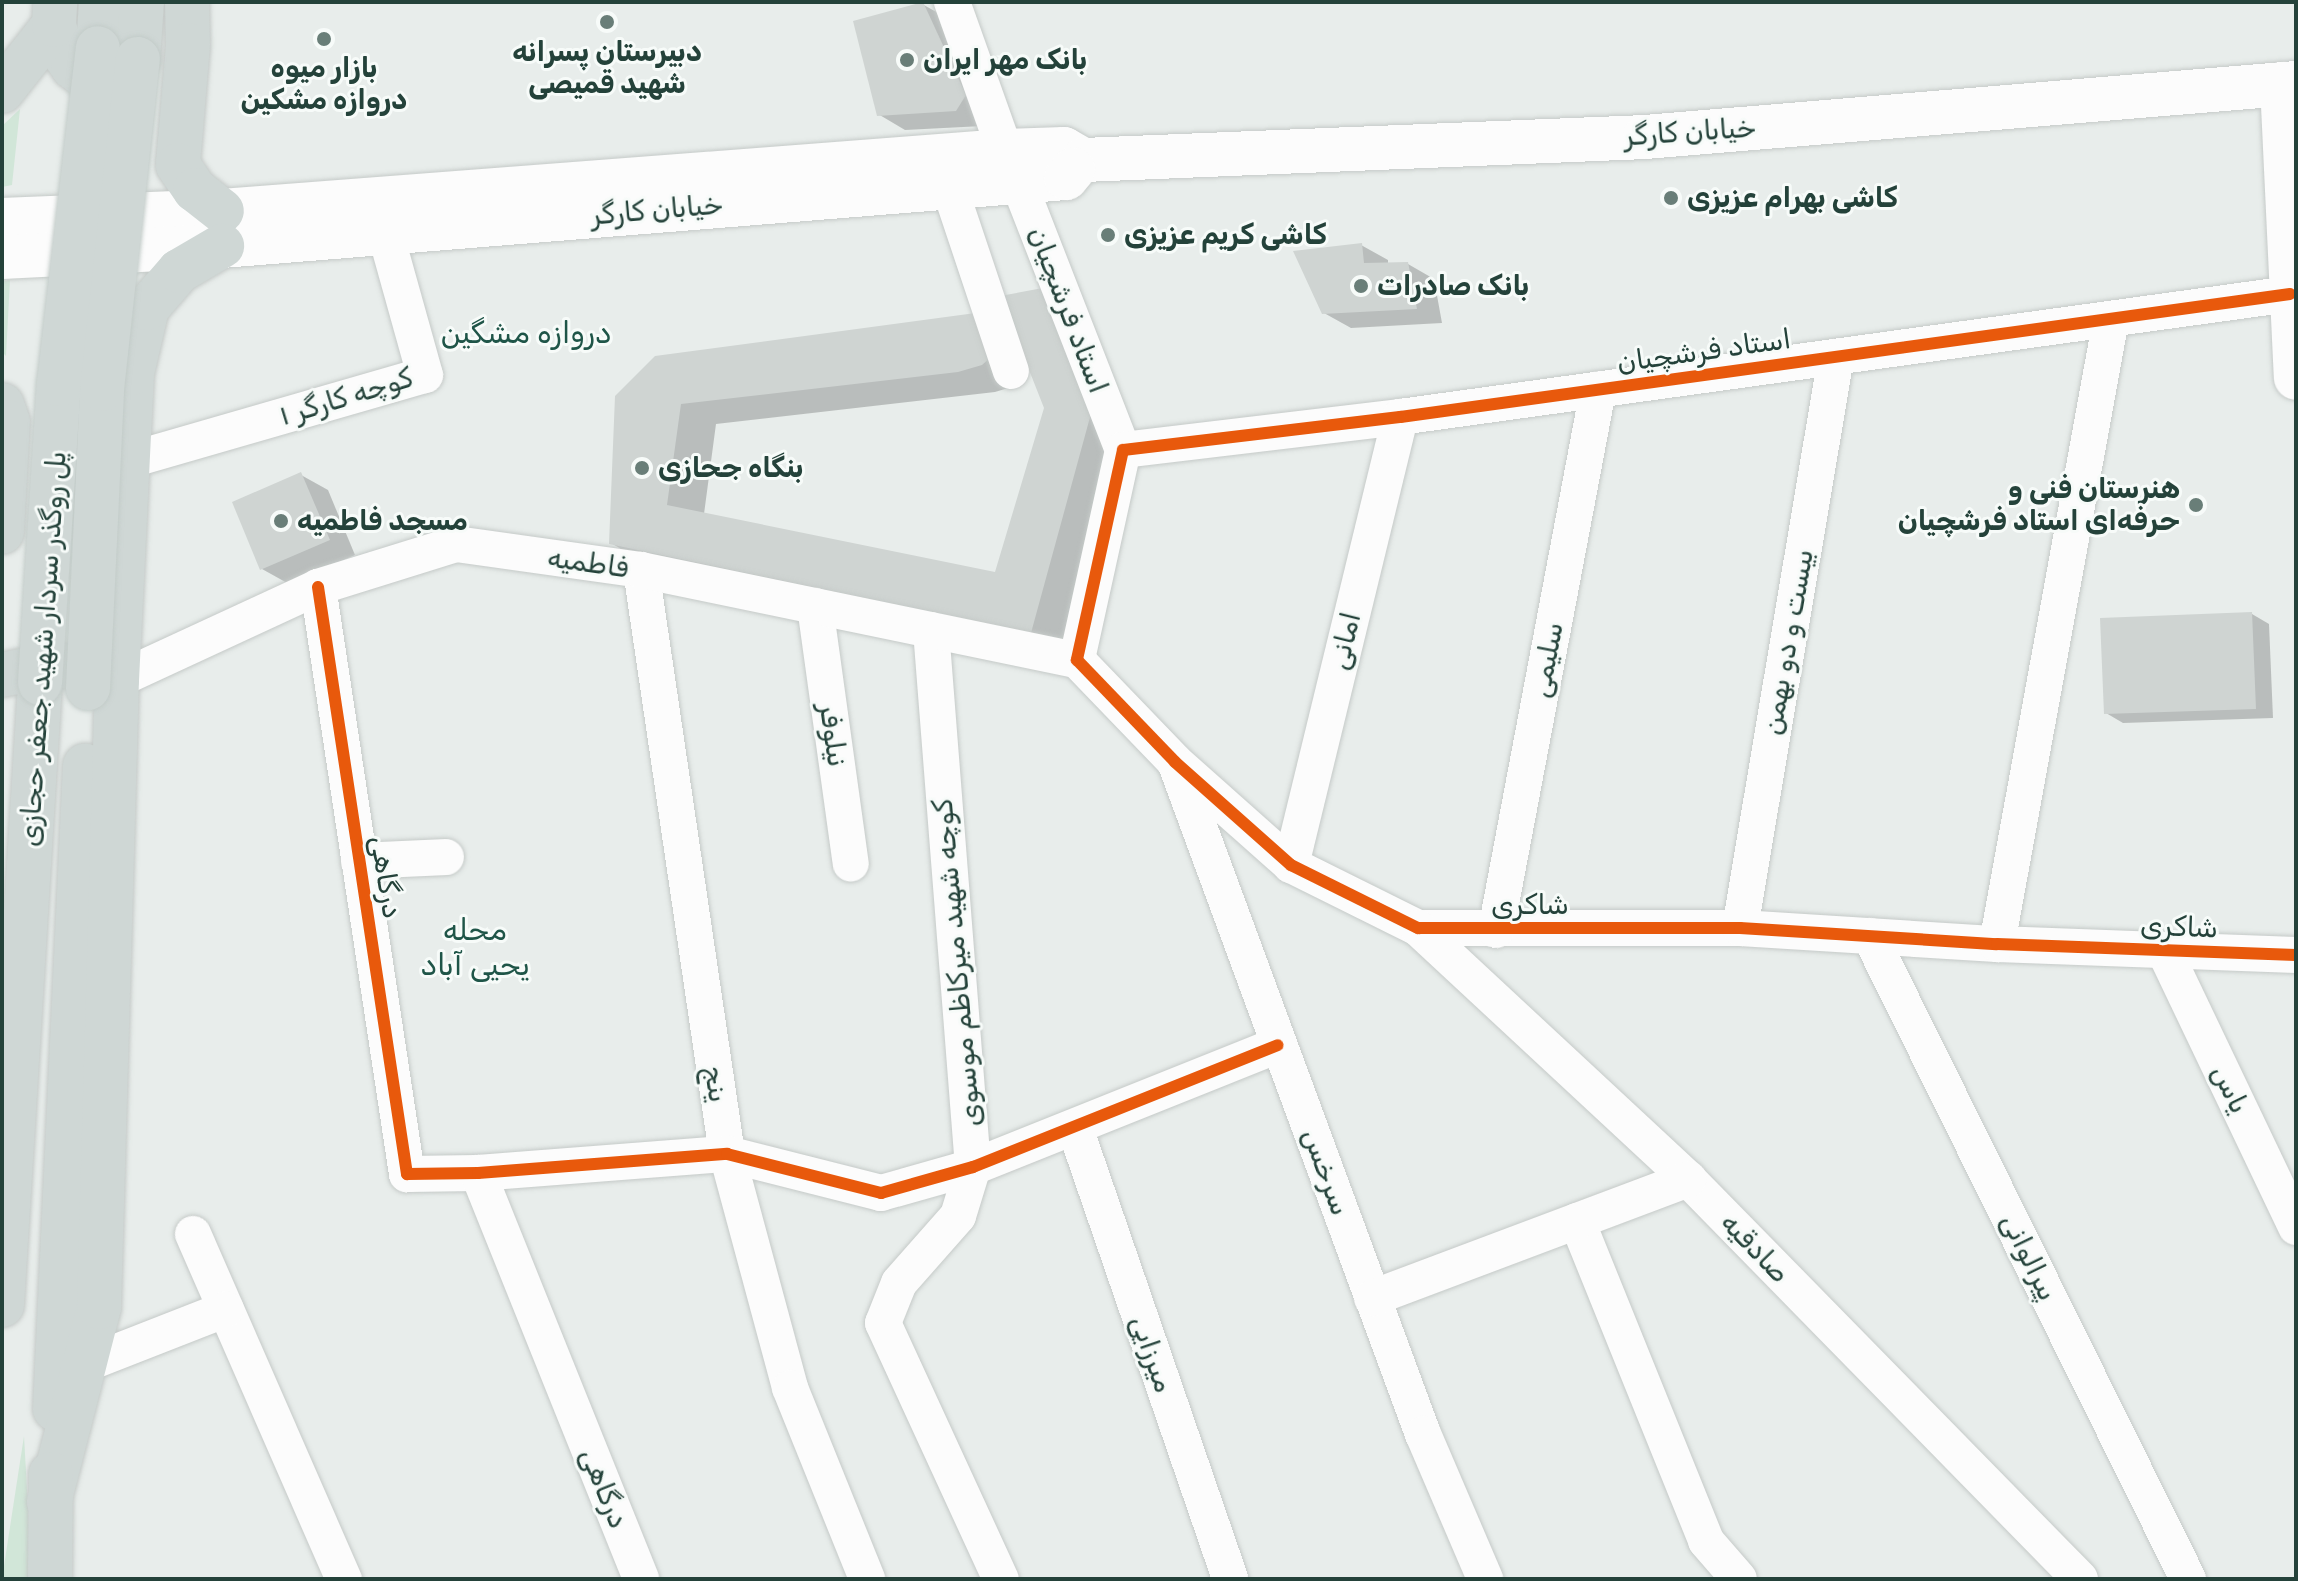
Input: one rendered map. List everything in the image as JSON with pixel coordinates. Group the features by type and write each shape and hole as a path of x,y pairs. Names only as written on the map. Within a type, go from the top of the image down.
{"main road":[{"name":"پل روگذر سردار شهید جعفر حجازی","path":"49,1502 103,684 102,389 118,54 101,2"},
{"name":"پل روگذر سردار شهید جعفر حجازی","path":"2,1305 21,679 59,384 118,54 142,2"},
{"path":"187,2 188,45 178,165 222,228"},
{"path":"55,14 60,48 73,67 91,81 113,88 136,87 158,79 175,65 188,45"},
{"path":"2,91 55,14"},
{"path":"2289,83 2290,294 2296,378"},
{"name":"خیابان کارگر","path":"222,228 385,232 949,186 1064,149 1083,160 1645,137 2289,83"},
{"name":"خیابان کارگر","path":"222,228 1011,166"},
{"path":"2,220 222,228"},
{"path":"2,257 222,228"},
{"path":"50,1579 49,1502 99,1307 103,684 127,461 132,373 147,308 222,228"},
{"path":"2,405 8,422 2,532"},
{"path":"21,679 49,665 82,667 103,684"}],"street":[{"name":"استاد فرشچیان","path":"952,2 1011,166 1123,450 1400,417 2290,294"},
{"path":"949,186 1011,371"},
{"name":"کوچه کارگر ۱","path":"127,461 425,375 385,232"},
{"path":"1997,944 2111,319"},
{"name":"بیست و دو بهمن","path":"1740,928 1836,357"},
{"name":"سلیمی","path":"1496,930 1598,390"},
{"name":"امانی","path":"1291,865 1400,417"},
{"path":"1077,660 1123,450"},
{"name":"فاطمیه","path":"103,684 318,587 456,544 641,570 1077,660"},
{"name":"ینج","path":"641,570 727,1154 790,1388 867,1579"},
{"name":"درگاهی","path":"318,587 407,1174 478,1173 641,1579"},
{"name":"نیلوفر","path":"815,606 851,864"},
{"name":"کوچه شهید میرکاظم موسوی","path":"931,630 973,1167 958,1216 899,1283 883,1323 1001,1579"},
{"name":"شاکری","path":"1077,660 1175,762 1291,865 1418,928 1740,928 1997,944 2296,955"},
{"name":"سرخس","path":"1175,762 1423,1434 1485,1579"},
{"path":"359,861 446,857"},
{"name":"صادقیه","path":"1418,928 1688,1179 2080,1579"},
{"name":"پیرالوانی","path":"1870,936 2188,1579"},
{"name":"یاس","path":"2164,950 2296,1227"},
{"path":"478,1173 727,1154 881,1193 973,1167 1278,1045"},
{"name":"میرزایی","path":"1075,1128 1230,1579"},
{"path":"1372,1298 1688,1179"},
{"path":"1577,1221 1706,1541 1739,1579"},
{"path":"193,1234 344,1579"},
{"path":"86,1364 226,1309"}],"green space":[{"path":"20,109 12,185 2,187 2,126"},
{"path":"10,280 6,356 2,352 2,281"},
{"path":"24,1436 32,1579 2,1579"}],"building":[{"name":"بانک مهر ایران","path":"923,2 966,95 956,111 877,116 853,21"},
{"name":"بانک صادرات","path":"1362,243 1364,263 1408,262 1417,309 1322,314 1293,251"},
{"name":"بنگاه جحازی","path":"1048,287 1092,410 1031,633 609,544 615,396 655,356 983,312 992,356 982,365 958,372 681,404 667,505 995,572 1044,408 1000,296"},
{"name":"مسجد فاطمیه","path":"301,472 330,540 260,570 232,502"},
{"path":"2252,612 2256,709 2104,714 2100,618"}],"cycle path":[{"path":"2290,294 1400,417 1123,450 1077,660 1175,762 1291,865 1418,928 1740,928 1997,944 2296,955"},
{"path":"318,587 407,1174 478,1173 727,1154 881,1193 973,1167 1278,1045"}],"place":[{"name":"دبیرستان پسرانه شهید قمیصی","path":"607,22"},
{"name":"بازار میوه دروازه مشکین","path":"324,39"},
{"name":"بانک مهر ایران","path":"907,60"},
{"name":"کاشی بهرام عزیزی","path":"1671,198"},
{"name":"کاشی کریم عزیزی","path":"1108,235"},
{"name":"بانک صادرات","path":"1361,286"},
{"name":"بنگاه جحازی","path":"642,468"},
{"name":"هنرستان فنی و حرفه‌ای استاد فرشچیان","path":"2196,505"},
{"name":"مسجد فاطمیه","path":"281,521"}],"district":[{"name":"دروازه مشگین","path":"526,333"},
{"name":"محله یحیی آباد","path":"475,947"}]}
